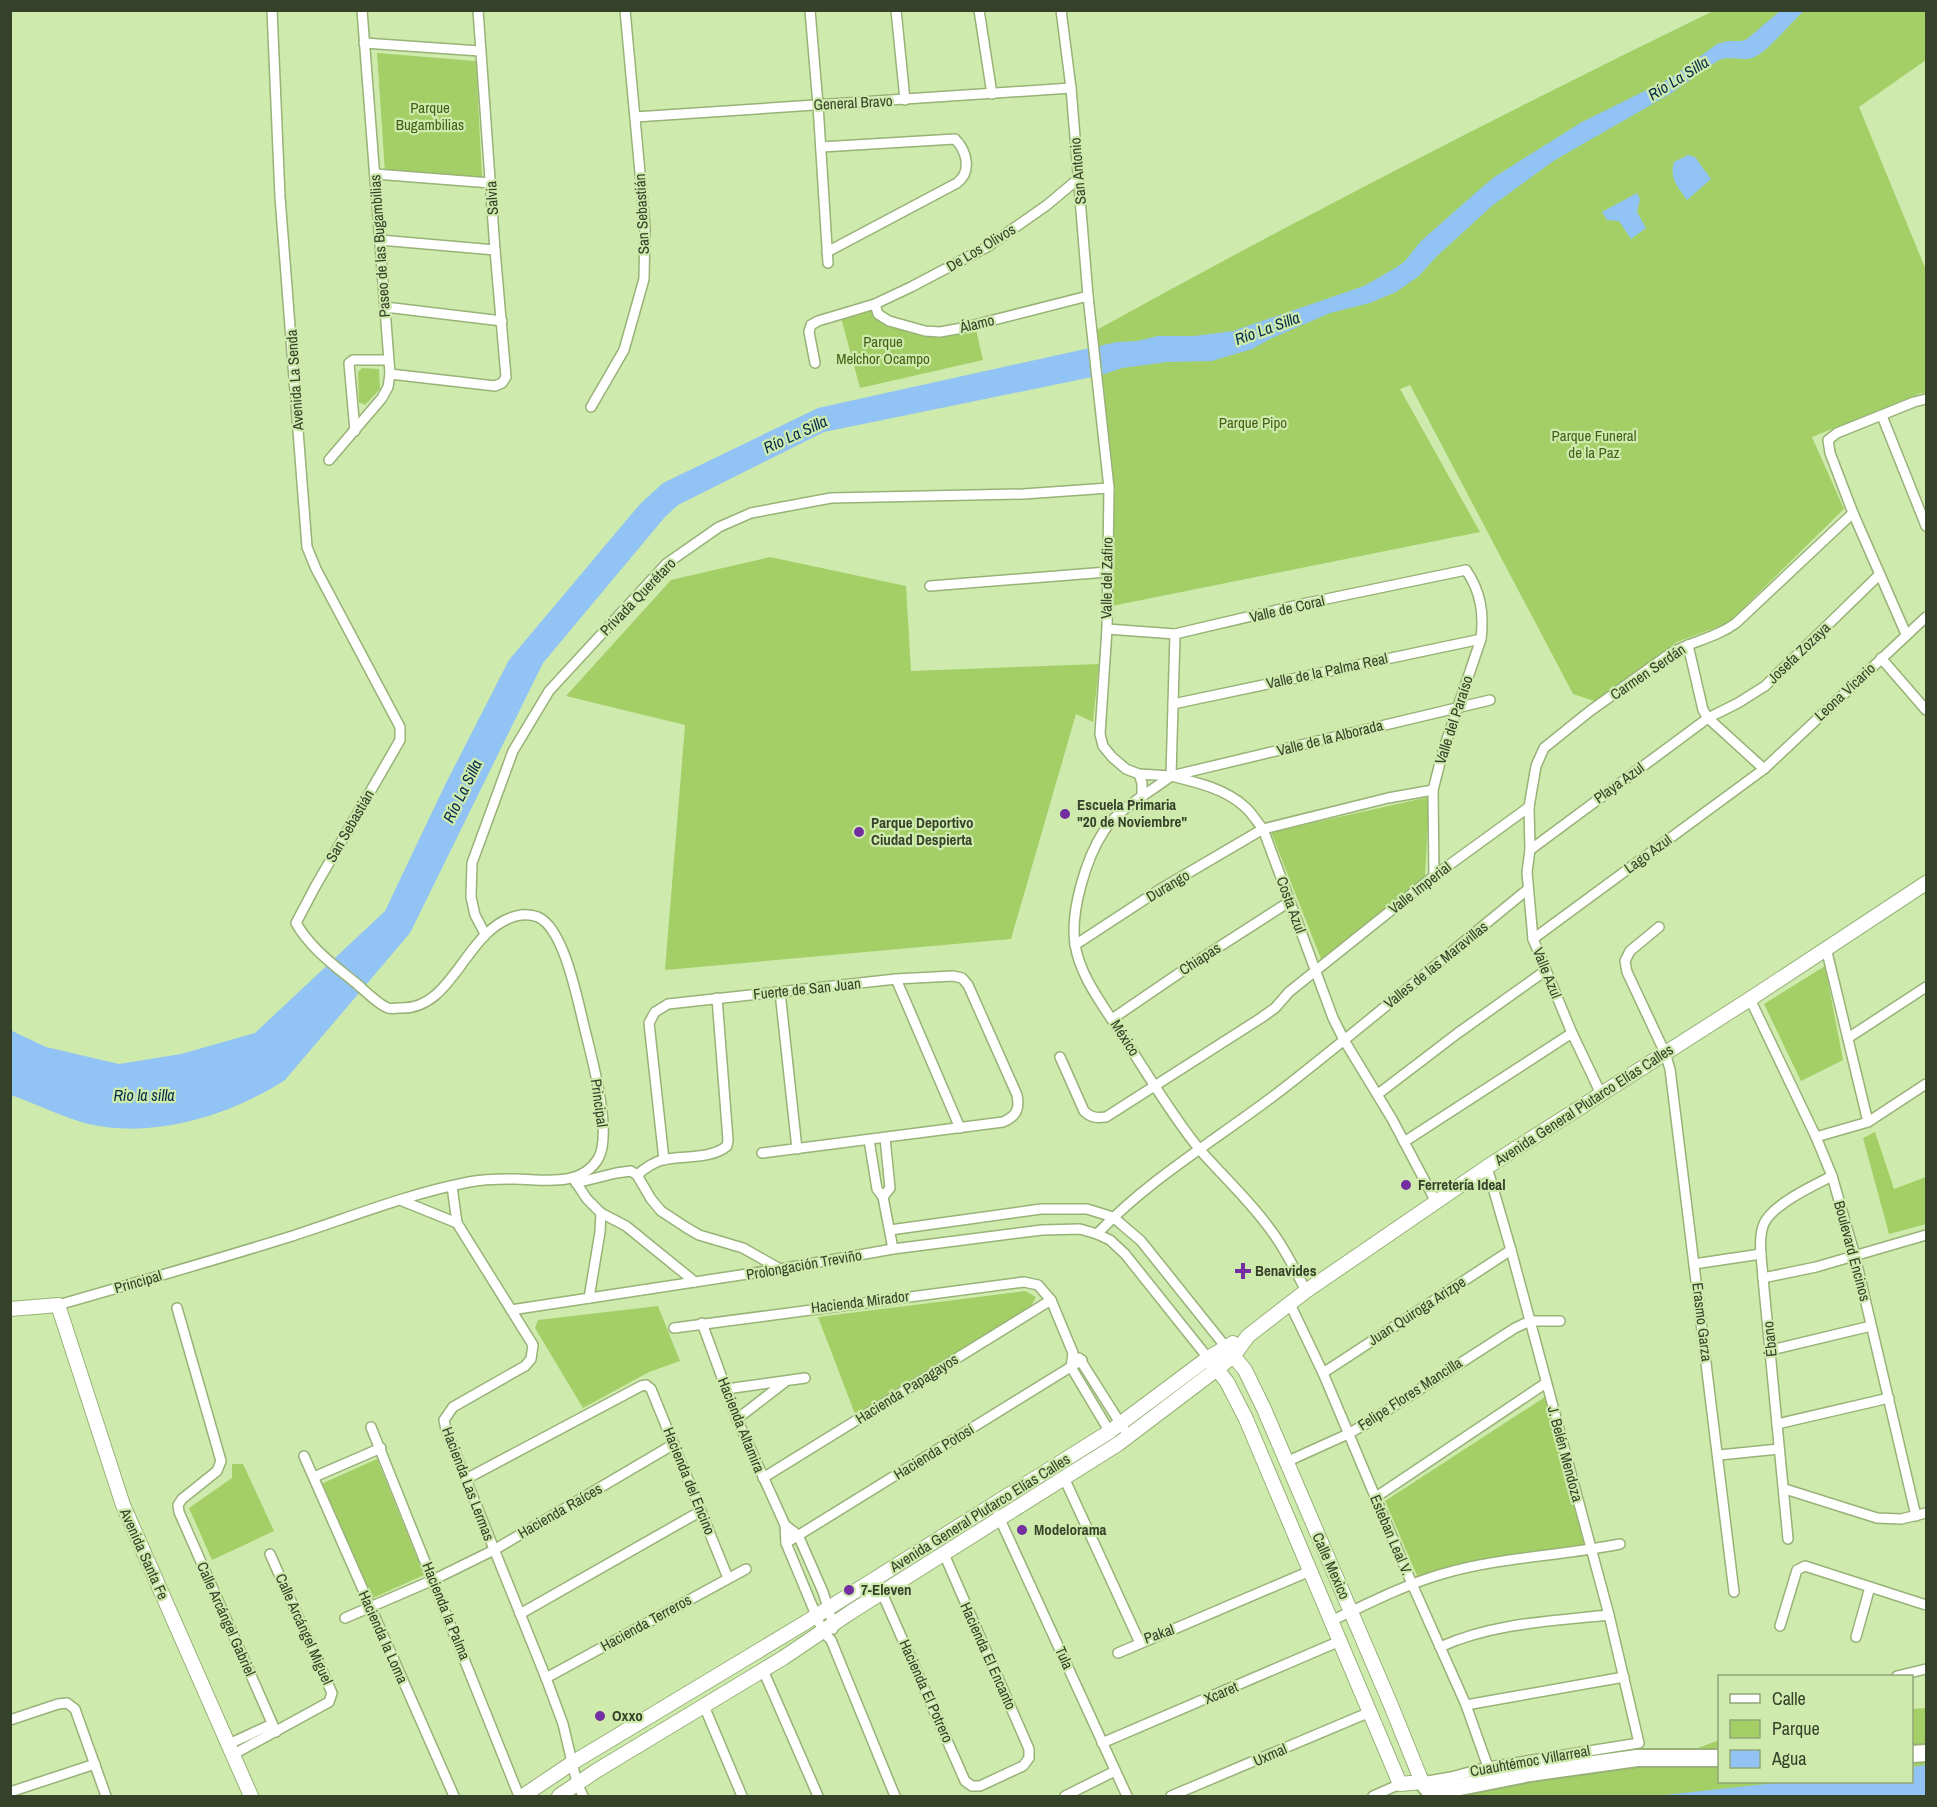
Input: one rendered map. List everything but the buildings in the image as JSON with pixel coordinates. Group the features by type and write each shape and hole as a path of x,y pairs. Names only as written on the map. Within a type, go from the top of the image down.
{"highway":[{"path":"1422,1782 1429,1790 1440,1791 1638,1750 1718,1758"}],"street":[{"name":"Avenida La Senda","path":"272,10 280,197 307,547 316,569 400,727"},
{"name":"Paseo de las Bugambilias","path":"329,460 382,398 388,387 390,374 362,10"},
{"name":"Salvia","path":"390,374 495,386 502,383 506,377 478,10"},
{"name":"San Sebastián","path":"591,407 624,350 644,279 645,227 625,10"},
{"path":"810,10 828,263"},
{"path":"896,10 905,100"},
{"path":"979,10 992,94"},
{"name":"San Antonio","path":"1061,10 1071,88 1093,332"},
{"path":"364,43 480,51"},
{"name":"General Bravo","path":"635,117 1071,88"},
{"path":"820,147 955,139 964,152 966,171 957,183 827,252"},
{"path":"375,174 491,183"},
{"name":"De Los Olivos","path":"815,363 809,332 811,325 875,304 987,247 1047,205 1078,179"},
{"path":"380,240 495,250"},
{"name":"Álamo","path":"875,304 878,314 889,321 925,331 940,332 1088,296"},
{"path":"385,307 502,321"},
{"name":"Valle del Zafiro","path":"1093,332 1109,488 1107,629 1100,734 1103,746 1126,769 1139,774 1171,777"},
{"path":"355,431 349,363 353,360 388,360"},
{"path":"1906,634 1853,513 1830,453 1828,440 1833,435 1926,399"},
{"path":"1882,416 1926,526"},
{"name":"Privada Querétaro","path":"485,934 475,915 471,897 472,863 513,751 549,691 666,564 719,527 751,513 831,498 1023,494 1109,488"},
{"name":"Carmen Serdán","path":"1529,807 1536,766 1544,748 1590,711 1671,653 1721,633 1736,623 1853,513"},
{"name":"Valle de Coral","path":"1107,629 1175,634 1307,603 1466,570"},
{"name":"Valle del Paraíso","path":"1434,876 1433,790 1443,751 1481,639 1482,609 1473,580 1466,570"},
{"path":"930,586 1107,572"},
{"name":"Josefa Zozaya","path":"1708,718 1765,686 1879,575"},
{"name":"Leona Vicario","path":"1764,769 1926,617"},
{"path":"1171,777 1175,634"},
{"name":"Valle de la Palma Real","path":"1173,704 1481,639"},
{"path":"1688,645 1701,705 1708,718 1764,769"},
{"path":"1881,658 1926,710"},
{"name":"Valle de la Alborada","path":"1171,777 1490,700"},
{"name":"Playa Azul","path":"1530,850 1708,718"},
{"name":"San Sebastián","path":"299,927 315,887 400,740 400,727"},
{"name":"Lago Azul","path":"1533,939 1764,769"},
{"path":"1139,774 1142,783 1142,798"},
{"name":"México","path":"1171,777 1121,812 1105,829 1093,851 1074,921 1075,945 1081,965 1091,984 1156,1086 1199,1148 1268,1226 1284,1248 1306,1291"},
{"name":"Costa Azul","path":"1171,777 1190,781 1228,795 1246,807 1263,829 1315,972 1344,1040 1377,1094 1436,1202"},
{"name":"Durango","path":"1075,945 1159,890 1263,829 1388,798 1433,790"},
{"name":"Valle Azul","path":"1529,807 1530,850 1527,890 1533,939 1572,1033 1601,1094"},
{"name":"Valle Imperial","path":"1060,1057 1084,1111 1089,1116 1106,1117 1275,1008 1289,992 1434,876 1529,807"},
{"name":"Avenida General Plutarco Elías Calles","path":"558,1797 577,1783 829,1632 882,1593 1065,1480 1123,1441 1217,1370 1229,1351 1306,1291 1487,1167 1926,883"},
{"name":"Valles de las Maravillas","path":"1199,1148 1282,1089 1527,890"},
{"name":"Chiapas","path":"1112,1019 1289,902"},
{"name":"Principal","path":"58,1305 241,1252 400,1200 452,1186 482,1180 574,1180 588,1171 598,1159 604,1146 604,1129 592,1060 561,945 549,926 540,918 525,914 506,919 485,934 446,986 431,999 409,1009 387,1008 329,962 299,927"},
{"name":"Erasmo Garza","path":"1659,927 1630,951 1625,965 1629,979 1665,1053 1672,1083 1734,1592"},
{"path":"1826,948 1868,1122"},
{"path":"1377,1094 1545,971"},
{"name":"Fuerte de San Juan","path":"664,1160 649,1023 655,1012 668,1004 717,998 896,979 953,976 962,978 968,985 1009,1075 1020,1107 1016,1114 1003,1122 960,1128"},
{"path":"762,1153 960,1128 896,979"},
{"path":"1848,1038 1925,991"},
{"path":"780,992 797,1149"},
{"path":"637,1175 654,1163 714,1153 727,1146 717,998"},
{"name":"Boulevard Encinos","path":"1750,999 1816,1137 1832,1176 1855,1256 1916,1516"},
{"path":"1404,1142 1572,1033"},
{"path":"1816,1137 1868,1122 1926,1084"},
{"path":"883,1197 890,1188 885,1138"},
{"path":"869,1140 877,1189 883,1197 893,1249"},
{"path":"1097,1234 1113,1217 1199,1148"},
{"name":"J. Belén Mendoza","path":"1487,1167 1609,1615 1638,1750"},
{"path":"695,1282 626,1226 601,1213 587,1199 574,1180 626,1171 637,1175 651,1200 661,1211 699,1235 743,1248 780,1269"},
{"name":"Ébano","path":"1788,1539 1761,1254 1763,1225 1768,1216 1778,1207 1832,1176"},
{"name":"Hacienda Las Lermas","path":"452,1186 457,1223 533,1345 531,1359 525,1366 453,1407 444,1420 446,1430 546,1678 563,1725 577,1783 583,1797"},
{"path":"400,1200 457,1223"},
{"path":"890,1230 1058,1208 1087,1209 1113,1217 1141,1241 1229,1351"},
{"path":"589,1298 601,1213"},
{"name":"Prolongación Treviño","path":"511,1310 780,1269 893,1249 1042,1230 1080,1229 1110,1240 1125,1254 1208,1358"},
{"path":"1763,1278 1816,1267 1926,1235"},
{"name":"Juan Quiroga Arizpe","path":"1323,1373 1511,1250"},
{"path":"1695,1264 1761,1254"},
{"name":"Hacienda Mirador","path":"674,1328 1024,1282 1038,1285 1051,1300"},
{"path":"1051,1300 1073,1353 1071,1366 1123,1441"},
{"name":"Hacienda Papagayos","path":"763,1478 1051,1300"},
{"name":"Esteban Leal V.","path":"1290,1304 1323,1373 1466,1705 1488,1767"},
{"path":"10,1308 58,1305"},
{"name":"Avenida Santa Fe","path":"58,1305 123,1505 251,1797"},
{"name":"Calle Arcángel Gabriel","path":"177,1308 221,1461 220,1466 182,1499 178,1504 179,1512 274,1728"},
{"path":"1530,1321 1560,1321"},
{"name":"Felipe Flores Mancilla","path":"1286,1462 1348,1434 1503,1335 1530,1321"},
{"name":"Hacienda Altamira","path":"702,1323 737,1419 785,1525 786,1543 816,1615 829,1632"},
{"path":"1771,1350 1871,1326"},
{"name":"Avenida General Plutarco Elías Calles","path":"521,1797 572,1763 829,1608 1114,1428 1208,1358 1229,1351"},
{"name":"Calle Mexico","path":"1229,1351 1245,1370 1254,1387 1422,1782"},
{"path":"1073,1353 1083,1360 1114,1428"},
{"name":"Calle Mexico","path":"1208,1358 1236,1397 1400,1784"},
{"name":"Hacienda Potosí","path":"786,1543 1083,1360"},
{"path":"726,1389 805,1378"},
{"path":"737,1419 786,1381"},
{"path":"1376,1497 1546,1383"},
{"name":"Hacienda del Encino","path":"466,1479 646,1385 651,1389 728,1578"},
{"path":"1777,1424 1889,1398"},
{"name":"Hacienda la Palma","path":"371,1426 521,1797"},
{"name":"Hacienda Raíces","path":"345,1618 433,1580 494,1550 674,1444"},
{"path":"314,1477 381,1448"},
{"path":"1719,1455 1779,1449"},
{"name":"Hacienda la Loma","path":"304,1456 454,1797"},
{"name":"Pakal","path":"1065,1480 1140,1643 1310,1571"},
{"path":"1785,1489 1877,1518 1890,1520 1926,1513"},
{"name":"Tula","path":"993,1503 1127,1797"},
{"path":"520,1614 701,1511"},
{"name":"Hacienda Altamira","path":"785,1525 798,1535 829,1608 829,1632"},
{"path":"1331,1621 1412,1584 1442,1574 1469,1567 1620,1544"},
{"name":"Calle Arcángel Miguel","path":"231,1749 330,1702 332,1693 270,1554"},
{"name":"Hacienda El Encanto","path":"944,1554 1029,1749 1029,1758 1023,1766 980,1786 972,1786"},
{"path":"1780,1626 1797,1570 1805,1566 1926,1605"},
{"name":"Hacienda Terreros","path":"546,1678 746,1569"},
{"path":"1856,1637 1870,1587"},
{"name":"Hacienda El Potrero","path":"882,1593 928,1693 964,1781 972,1786"},
{"path":"1440,1647 1461,1637 1486,1631 1609,1615"},
{"path":"829,1632 895,1797"},
{"name":"Xcaret","path":"1102,1743 1340,1641"},
{"path":"773,1642 783,1658"},
{"path":"1118,1653 1140,1643"},
{"path":"1905,1675 1926,1669"},
{"path":"763,1670 818,1797"},
{"path":"1466,1705 1624,1677"},
{"path":"10,1720 58,1704 68,1703 75,1709 106,1797"},
{"path":"704,1706 742,1797"},
{"name":"Uxmal","path":"1171,1797 1370,1712"},
{"name":"Cuauhtémoc Villarreal","path":"1422,1782 1488,1767 1638,1750"},
{"path":"10,1792 95,1764"},
{"path":"1065,1797 1114,1771"},
{"path":"1373,1797 1400,1784 1422,1782"}],"green space":[{"path":"1713,11 1926,11 1926,60 1859,107 1926,270 1926,393 1921,393 1812,437 1844,509 1728,623 1677,642 1597,702 1573,694 1410,385 1400,389 1480,532 1107,607 1107,473 1093,332 1401,167"},
{"name":"Parque Bugambilias","path":"377,53 476,61 482,177 385,173"},
{"name":"Parque Melchor Ocampo","path":"875,304 878,314 925,331 975,325 983,360 860,388 840,314"},
{"path":"362,368 379,369 380,389 365,405 359,402 358,372"},
{"name":"Parque Deportivo Ciudad Despierta","path":"770,557 906,586 911,671 1099,664 1093,722 1076,714 1011,939 665,970 685,725 566,696 671,580"},
{"path":"1429,797 1425,878 1321,959 1271,832"},
{"path":"1825,966 1843,1060 1801,1081 1764,1004"},
{"path":"1875,1132 1894,1189 1926,1177 1926,1224 1889,1234 1863,1138"},
{"path":"1025,1291 1036,1297 1031,1306 855,1414 818,1317"},
{"path":"658,1306 680,1361 649,1372 583,1408 535,1328 538,1320"},
{"path":"1545,1397 1585,1546 1418,1578 1385,1501"},
{"path":"377,1459 424,1575 373,1598 321,1484"},
{"path":"232,1464 243,1464 274,1531 212,1560 189,1508 232,1478"},
{"path":"1926,1708 1926,1796 1423,1796 1435,1792 1623,1761 1665,1749 1698,1748 1718,1740 1718,1783 1913,1783 1913,1709"}],"water":[{"path":"1780,11 1804,11 1757,56 1748,59 1719,60 1670,94 1555,160 1493,205 1436,257 1419,276 1396,292 1370,303 1330,313 1252,349 1212,361 1167,362 1122,368 1102,375 824,432 678,505 665,517 543,663 410,933 285,1080 263,1093 215,1114 165,1126 139,1129 88,1124 11,1095 10,1030 46,1047 119,1064 181,1054 255,1033 385,911 445,785 509,660 640,504 663,483 818,408 1117,342 1137,341 1158,336 1194,336 1233,331 1364,286 1405,261 1421,241 1493,178 1582,122 1671,78 1717,44 1747,39"},
{"path":"1688,155 1695,157 1711,179 1687,200 1675,182 1673,168 1674,162"},
{"path":"1637,193 1640,199 1637,212 1646,228 1631,239 1619,221 1607,220 1602,212"},
{"path":"1926,1765 1926,1796 1655,1796 1776,1783 1913,1783 1913,1767"}],"place":[{"name":"Escuela Primaria \"20 de Noviembre\"","path":"1065,814"},
{"name":"Parque Deportivo Ciudad Despierta","path":"859,832"},
{"name":"Ferretería Ideal","path":"1406,1185"},
{"name":"Benavides","path":"1243,1271"},
{"name":"Modelorama","path":"1022,1530"},
{"name":"7-Eleven","path":"849,1590"},
{"name":"Oxxo","path":"600,1716"}],"water label":[{"name":"Río La Silla","path":"1678,78"},
{"name":"Río La Silla","path":"1267,328"},
{"name":"Río La Silla","path":"795,434"},
{"name":"Río La Silla","path":"462,791"},
{"name":"Rio la silla","path":"144,1095"}],"park label":[{"name":"Parque Pipo","path":"1253,423"},
{"name":"Parque Funeral de la Paz","path":"1594,444"}]}
